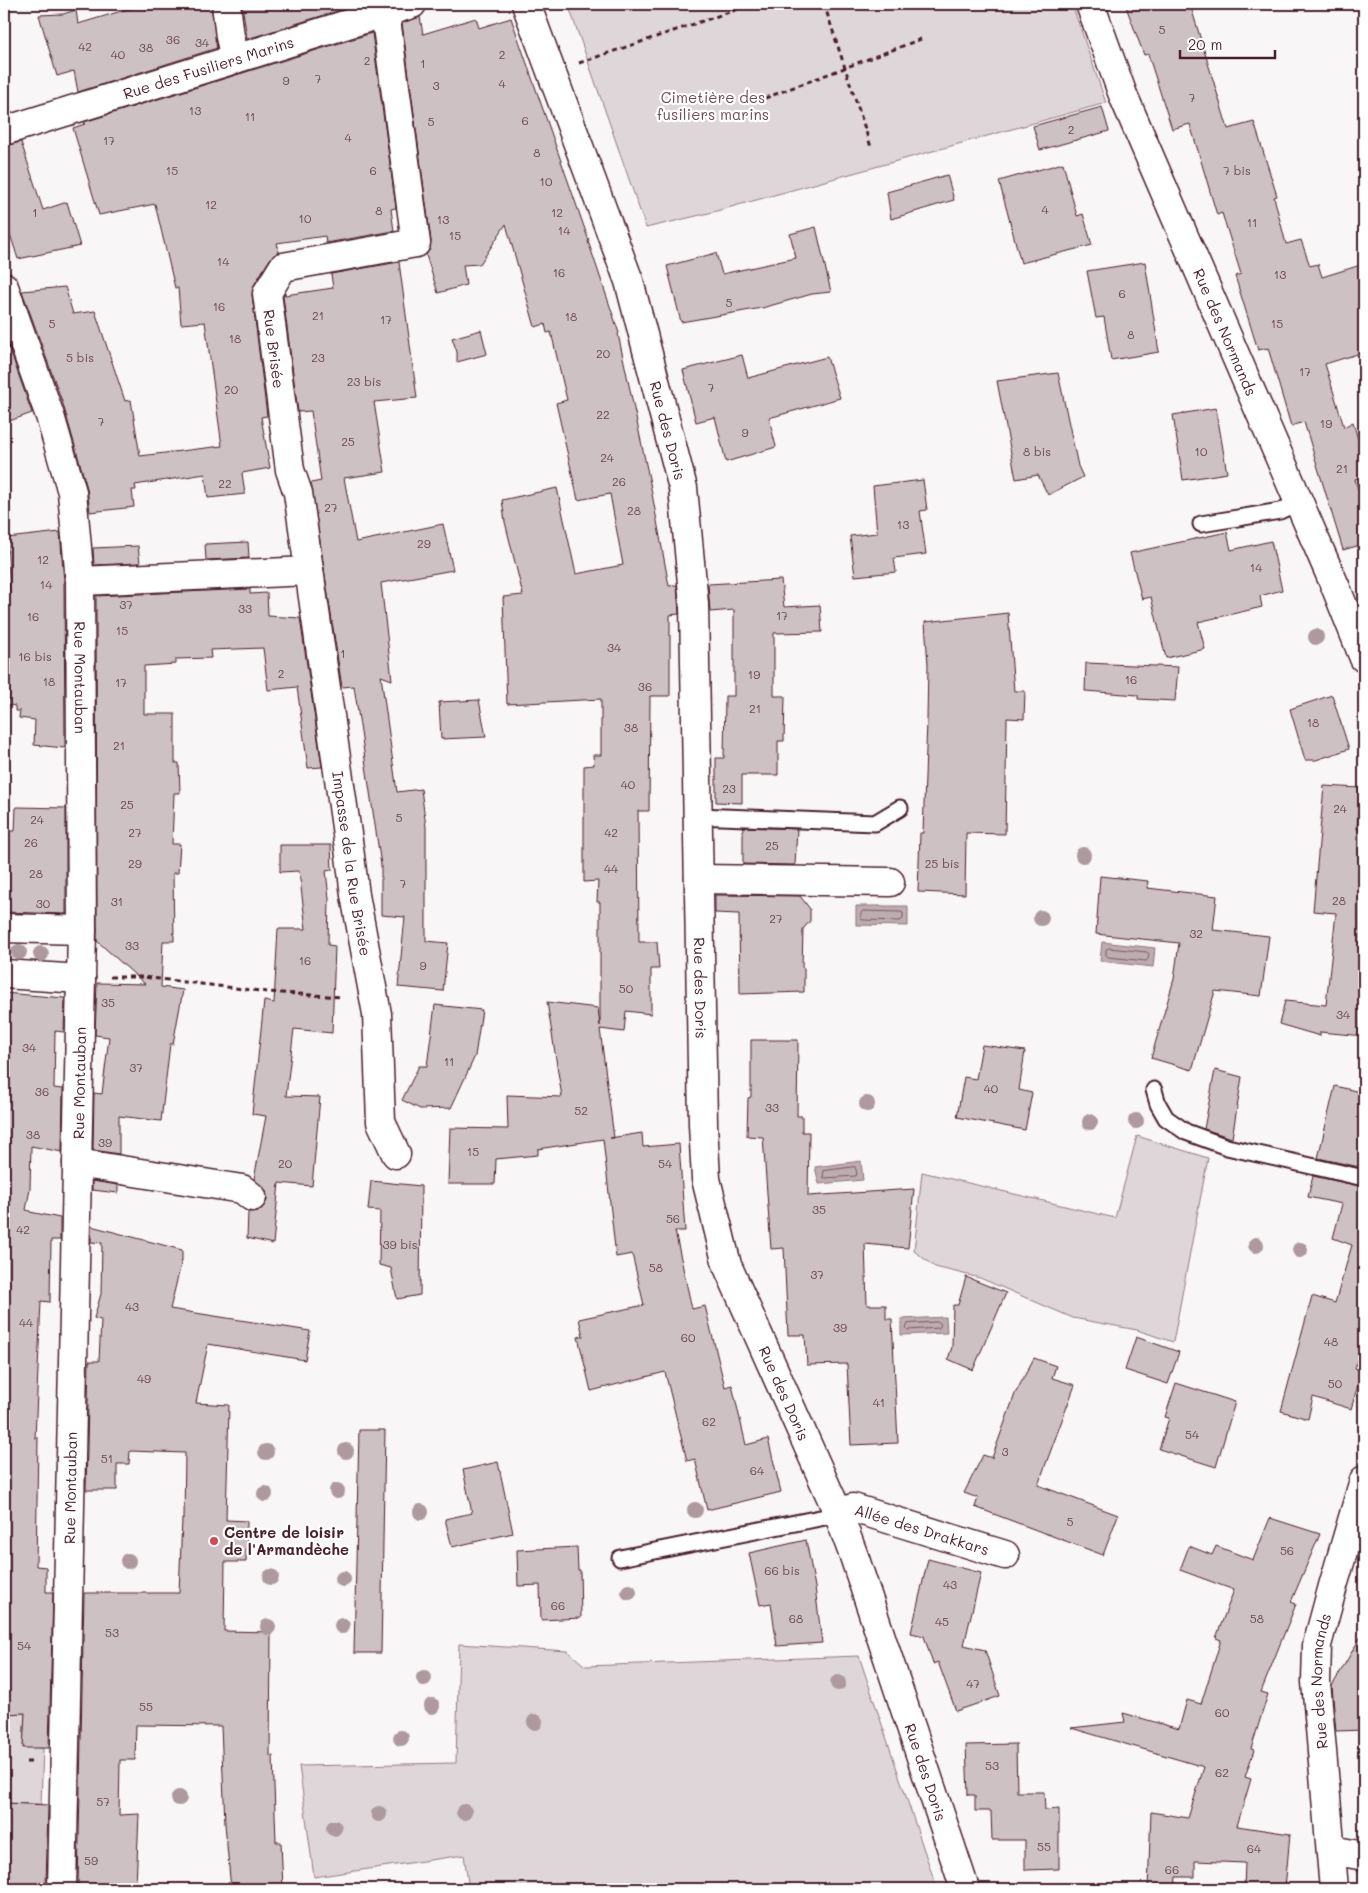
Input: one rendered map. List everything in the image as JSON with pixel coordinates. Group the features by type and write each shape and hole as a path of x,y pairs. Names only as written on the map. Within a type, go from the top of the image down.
{"street":[{"path":"226,4 235,59"},
{"name":"Rue des Fusiliers Marins","path":"4,131 412,4"},
{"name":"Rue des Doris","path":"526,4 629,281 683,488 694,604 703,1124 706,1179 727,1265 838,1513 893,1671 965,1889"},
{"name":"Rue des Normands","path":"1090,4 1123,94 1299,502 1364,658"},
{"name":"Rue Brisée","path":"310,571 298,493 290,470 267,292 283,267 416,243 385,12"},
{"name":"Rue Montauban","path":"4,288 50,416 72,492 80,581 82,930 62,1889"},
{"path":"80,581 310,571"},
{"name":"Impasse de la Rue Brisée","path":"310,571 355,895 378,1014 381,1122 396,1154"},
{"path":"699,879 890,882"},
{"path":"4,928 82,930"},
{"path":"4,974 81,979"},
{"path":"77,1163 242,1189 252,1197"},
{"name":"Rue des Normands","path":"1334,1889 1316,1682 1318,1645 1364,1480"},
{"name":"Allée des Drakkars","path":"838,1513 853,1508 1005,1556"},
{"path":"1331,1850 1364,1856"}],"lane":[{"path":"1201,524 1280,511 1299,502"},
{"path":"697,816 875,823 900,808"},
{"path":"1154,1090 1158,1104 1166,1118 1186,1132 1227,1147 1364,1178"},
{"path":"620,1558 838,1513"}],"path":[{"path":"551,73 753,4"},
{"path":"824,4 871,147"},
{"path":"765,98 921,39"},
{"path":"109,976 143,977 268,992 374,1000"}],"green space":[{"name":"Cimetière des fusiliers marins","path":"568,4 1072,4 1106,103 713,212 646,228"},
{"path":"1137,1136 1208,1158 1173,1342 1137,1330 1073,1318 980,1278 935,1267 914,1251 922,1172 1115,1218"},
{"path":"459,1644 568,1651 585,1666 859,1656 937,1889 469,1889 464,1855 314,1877 299,1766 456,1763"},
{"path":"25,1713 23,1747 43,1748 41,1804 4,1803 4,1714"}],"water":[{"path":"856,906 908,906 908,926 856,925"},
{"path":"1102,942 1155,948 1153,967 1100,961"},
{"path":"861,1161 863,1180 819,1184 815,1167"},
{"path":"946,1317 947,1333 901,1335 901,1319"}],"building":[{"path":"145,4 211,4 217,48 78,92 74,71 57,76 39,15 63,14 76,10 78,24"},
{"path":"242,4 360,4 247,39"},
{"path":"1125,4 1190,4 1228,129 1254,122 1277,196 1274,197 1286,244 1301,240 1310,266 1318,264 1322,277 1364,264 1364,352 1325,364 1344,427 1353,422 1364,460 1364,477 1355,479 1364,511 1364,544 1343,550 1304,422 1291,426 1268,348 1258,350 1235,276 1241,274 1222,213 1217,215 1190,124 1172,129 1148,54 1144,55"},
{"path":"420,17 423,34 476,18 479,28 511,18 619,333 669,586 677,585 679,614 670,615 670,696 650,696 649,811 638,811 639,942 657,942 659,969 651,969 651,1014 626,1011 624,1032 600,1029 614,1137 642,1133 643,1147 679,1144 685,1231 675,1231 692,1309 705,1306 725,1387 732,1385 746,1445 768,1439 781,1492 707,1510 695,1459 687,1461 665,1372 591,1391 578,1337 583,1336 579,1319 644,1305 632,1254 616,1257 603,1139 538,1149 538,1155 496,1159 495,1184 448,1184 450,1128 508,1129 507,1095 562,1097 547,1002 598,1008 600,1026 600,902 597,902 598,881 584,882 584,766 594,765 593,755 601,755 601,699 507,704 503,597 523,595 505,522 502,500 557,488 576,574 623,565 610,494 578,500 556,403 567,400 551,332 547,333 545,324 535,327 506,224 480,264 463,265 466,285 438,293 426,255 430,249 431,241 402,23"},
{"path":"372,33 396,208 391,209 394,231 326,243 325,236 277,243 279,252 270,259 254,285 252,295 267,416 261,417 270,468 242,473 245,494 208,498 205,474 135,485 136,490 132,490 134,507 90,512 87,488 63,404 22,291 65,287 73,314 95,311 125,401 131,400 140,456 222,446 205,322 181,324 178,288 175,288 155,204 99,215 73,128 85,124 84,122"},
{"path":"1102,107 1109,131 1040,150 1033,126"},
{"path":"21,142 43,210 67,202 80,246 18,259 4,215 4,146"},
{"path":"1063,163 1077,216 1083,214 1092,245 1021,263 999,181"},
{"path":"947,175 954,200 891,219 887,192"},
{"path":"816,227 831,292 812,294 762,308 681,322 667,266 716,253 722,274 796,258 790,234"},
{"path":"399,262 417,398 374,402 385,472 344,478 356,542 443,524 453,570 381,583 392,680 381,676 397,792 421,789 426,827 426,941 448,943 443,991 398,987 405,917 381,915 381,865 354,686 342,687 311,483 321,481 311,411 298,412 283,296 285,293 285,295 333,288 331,274"},
{"path":"1145,262 1159,352 1111,360 1104,317 1096,318 1087,271"},
{"path":"481,330 487,354 457,362 457,352 452,338"},
{"path":"4,333 32,413 4,423"},
{"path":"742,355 748,378 827,357 840,398 769,418 776,447 726,462 715,417 696,422 683,370"},
{"path":"1058,373 1078,466 1083,477 1048,495 1038,475 1016,479 997,381"},
{"path":"1216,408 1227,473 1183,480 1173,415"},
{"path":"923,480 927,510 920,511 926,554 894,558 896,572 855,576 850,536 877,533 873,486"},
{"path":"60,532 64,582 65,748 34,745 35,720 19,718 20,711 15,711 15,706 9,705 8,621 4,621 4,594 10,595 7,538"},
{"path":"1227,532 1231,550 1271,541 1282,590 1260,596 1262,607 1198,622 1205,649 1166,658 1151,597 1142,599 1130,553"},
{"path":"248,542 249,558 206,560 205,544"},
{"path":"138,546 140,563 94,565 93,548"},
{"path":"781,580 784,607 820,605 822,632 774,633 774,696 785,696 784,741 778,741 778,775 742,775 742,803 716,802 716,758 724,758 725,696 734,696 734,610 710,612 708,584"},
{"path":"250,589 250,594 267,593 268,616 300,618 322,767 308,768 297,687 268,690 263,648 210,650 211,658 176,659 176,664 144,666 144,714 175,714 175,763 179,763 180,793 174,793 172,844 180,844 178,873 173,873 174,941 163,941 161,987 183,990 173,1044 170,1044 161,1121 119,1116 119,1154 93,1150 94,1093 102,1094 109,1037 95,1035 97,983 145,984 97,941 96,596"},
{"path":"1008,613 1014,691 1025,691 1024,719 1007,718 1005,834 966,833 965,894 918,892 920,833 923,833 927,721 928,665 925,622"},
{"path":"1086,663 1178,667 1175,701 1138,699 1138,695 1085,691"},
{"path":"1332,695 1349,749 1316,760 1305,760 1290,709"},
{"path":"479,700 486,737 441,739 439,702"},
{"path":"1324,786 1360,788 1357,829 1364,829 1364,1036 1320,1032 1320,1036 1279,1024 1285,1001 1326,1005 1336,913 1313,911"},
{"path":"16,807 66,808 66,914 4,912 4,831 15,831"},
{"path":"743,827 797,829 795,865 743,864"},
{"path":"280,845 331,845 332,870 326,871 329,899 328,945 335,946 332,1033 294,1029 286,1096 320,1097 312,1186 279,1183 273,1244 247,1238 248,1212 258,1211 264,1206 267,1199 266,1191 254,1179 266,1116 252,1114 264,1001 274,1003 278,929 306,929 299,871 280,872"},
{"path":"1100,876 1148,881 1147,888 1217,896 1213,930 1269,936 1261,996 1215,991 1192,1070 1151,1058 1174,979 1179,943 1096,934"},
{"path":"715,895 800,896 810,909 810,921 803,929 802,967 804,968 804,992 740,994 739,914 715,913"},
{"path":"4,993 65,998 64,1032 55,1031 54,1088 63,1089 62,1152 31,1146 30,1189 26,1210 60,1218 60,1240 51,1240 50,1302 41,1301 35,1438 38,1438 36,1566 46,1567 46,1592 53,1592 49,1748 23,1748 25,1713 4,1714"},
{"path":"435,1005 482,1010 475,1056 451,1108 420,1109 402,1100 419,1066 427,1066"},
{"path":"751,1040 798,1040 797,1116 802,1116 802,1132 809,1132 808,1196 914,1189 908,1248 865,1244 867,1305 886,1305 886,1319 892,1319 898,1443 851,1445 847,1364 807,1365 805,1335 788,1335 784,1248 771,1249 763,1137 747,1136 748,1098 751,1097"},
{"path":"982,1045 1025,1051 1019,1090 1032,1093 1025,1130 957,1117 964,1077 976,1079"},
{"path":"1215,1070 1242,1077 1232,1138 1204,1129"},
{"path":"1335,1086 1364,1093 1364,1168 1318,1158"},
{"path":"1313,1176 1364,1187 1364,1335 1355,1368 1362,1371 1351,1409 1313,1397 1308,1419 1281,1411 1312,1296 1335,1303 1352,1245 1333,1238 1342,1204 1308,1197"},
{"path":"92,1181 118,1185 118,1193 92,1190"},
{"path":"371,1181 421,1186 420,1295 397,1299 391,1268 379,1265 380,1211 368,1210"},
{"path":"91,1226 182,1250 182,1260 170,1309 310,1331 305,1360 208,1344 196,1403 229,1405 226,1520 247,1521 246,1562 225,1562 224,1631 271,1632 270,1756 273,1756 276,1842 281,1842 283,1889 231,1889 225,1824 221,1726 136,1725 135,1760 120,1760 119,1815 139,1814 136,1886 78,1886 84,1593 179,1593 182,1519 184,1519 185,1453 130,1451 129,1464 117,1464 117,1490 86,1490 89,1361 99,1361 101,1320 94,1318 101,1294 102,1243 91,1242"},
{"path":"966,1277 1006,1293 973,1370 948,1359 952,1347 953,1305 958,1305"},
{"path":"1136,1337 1179,1352 1168,1384 1125,1370"},
{"path":"1034,1358 1056,1366 1052,1378 1075,1385 1038,1485 1118,1515 1103,1555 975,1507 978,1498 964,1493 983,1455 992,1458 1015,1394"},
{"path":"1176,1383 1235,1402 1216,1467 1159,1449 1169,1418 1165,1417"},
{"path":"359,1430 385,1430 381,1653 354,1653"},
{"path":"498,1462 513,1533 452,1547 445,1519 472,1513 463,1470"},
{"path":"1270,1518 1320,1534 1291,1602 1296,1604 1261,1692 1268,1694 1251,1749 1254,1750 1245,1777 1251,1779 1237,1826 1290,1834 1285,1889 1244,1889 1245,1863 1195,1861 1195,1877 1176,1877 1175,1889 1148,1889 1151,1812 1188,1818 1204,1767 1071,1728 1125,1722 1123,1713 1179,1729 1187,1700 1201,1704 1221,1640 1216,1638 1234,1590 1180,1570 1189,1546 1212,1555 1216,1546 1253,1560"},
{"path":"806,1540 815,1587 822,1643 777,1646 771,1603 760,1605 749,1553"},
{"path":"577,1547 578,1570 580,1570 581,1618 541,1620 540,1585 518,1586 517,1550"},
{"path":"928,1559 981,1573 964,1645 985,1650 1000,1696 956,1711 938,1662 933,1664 924,1636 911,1633"},
{"path":"1364,1631 1364,1730 1336,1731 1332,1686"},
{"path":"1016,1744 1017,1792 1044,1792 1045,1810 1059,1809 1059,1869 1025,1870 1025,1840 992,1840 991,1811 975,1811 975,1795 968,1795 966,1745"},
{"path":"4,1803 48,1805 46,1886 40,1886 40,1889 4,1889"}],"place":[{"name":"Centre de loisir de l'Armandèche","path":"214,1541"}]}
